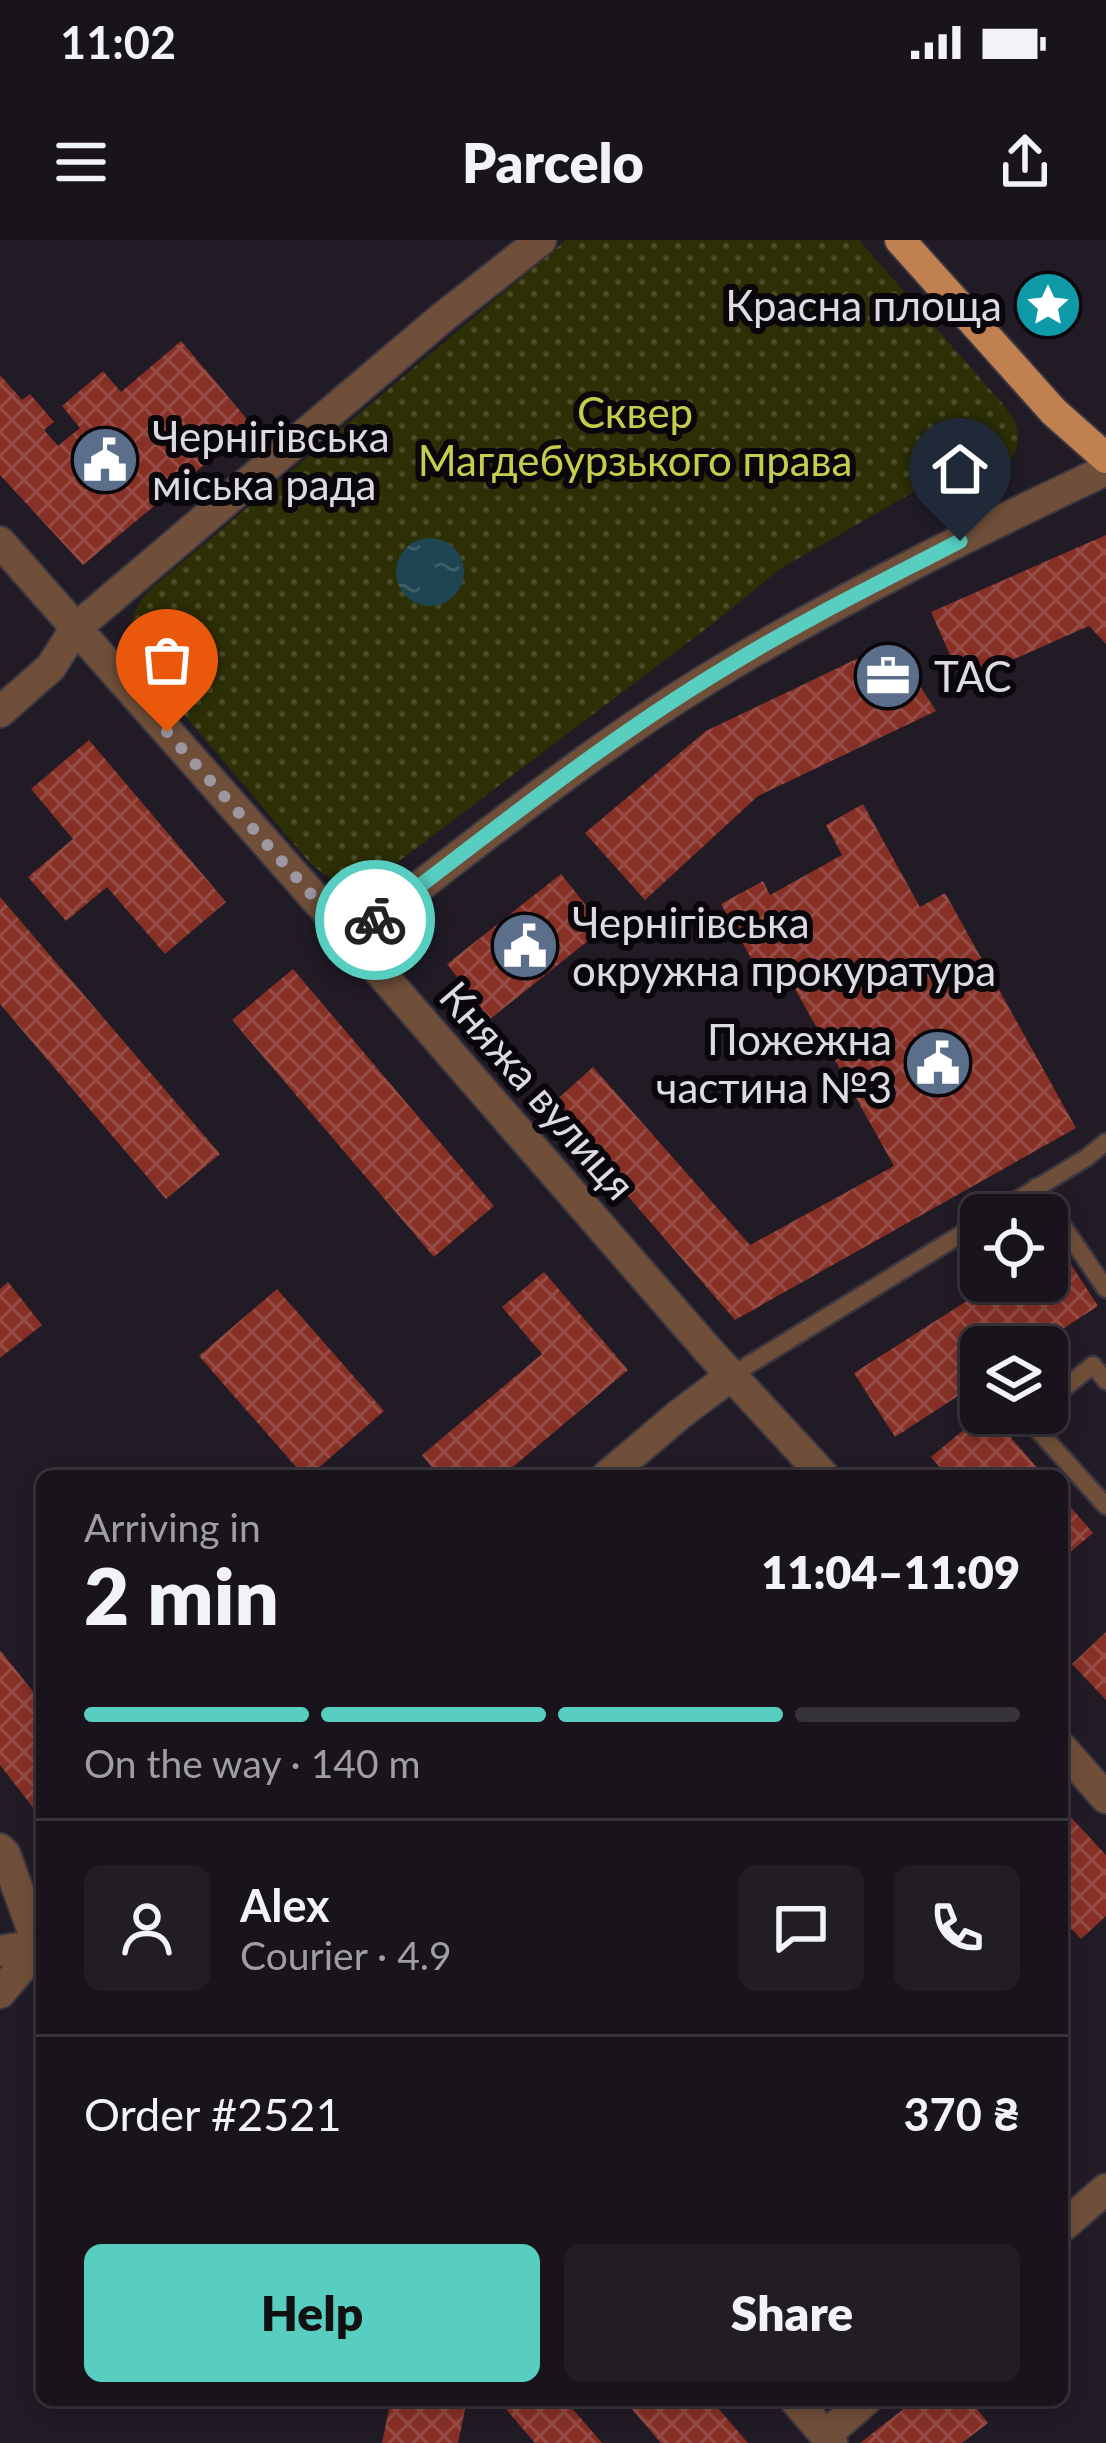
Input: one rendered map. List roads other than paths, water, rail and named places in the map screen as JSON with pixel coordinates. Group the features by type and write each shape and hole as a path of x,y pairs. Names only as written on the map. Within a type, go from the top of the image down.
{"main road":[{"path":"900,240 1054,412 1106,458"}],"street":[{"path":"0,712 51,667 75,629 443,316 541,240"},
{"path":"351,939 586,760 724,668 836,605 1106,470"},
{"name":"Княжа вулиця","path":"0,542 818,1470"},
{"path":"615,1470 732,1376"},
{"path":"1068,1755 1106,1798"},
{"path":"0,1849 36,1934"},
{"path":"0,1951 36,1945"},
{"path":"0,1993 36,1949"},
{"path":"1068,2222 1106,2188"},
{"path":"800,2406 829,2439 860,2406"}],"lane":[{"path":"1025,1194 1106,1142"},
{"path":"1036,1187 1106,1289"},
{"path":"732,1376 960,1235"},
{"path":"1068,1385 1093,1365 1106,1381"},
{"path":"1041,1434 1106,1506"}],"water":[{"path":"430,538 454,548 464,572 454,596 430,606 406,596 396,572 406,548"}],"place":[{"name":"Красна площа","path":"1048,305"},
{"name":"Чернігівська міська рада","path":"105,460"},
{"name":"ТАС","path":"888,676"},
{"name":"Чернігівська окружна прокуратура","path":"525,946"},
{"name":"Пожежна частина №3","path":"938,1063"}],"park label":[{"name":"Сквер Магдебурзького права","path":"635,436"}]}
